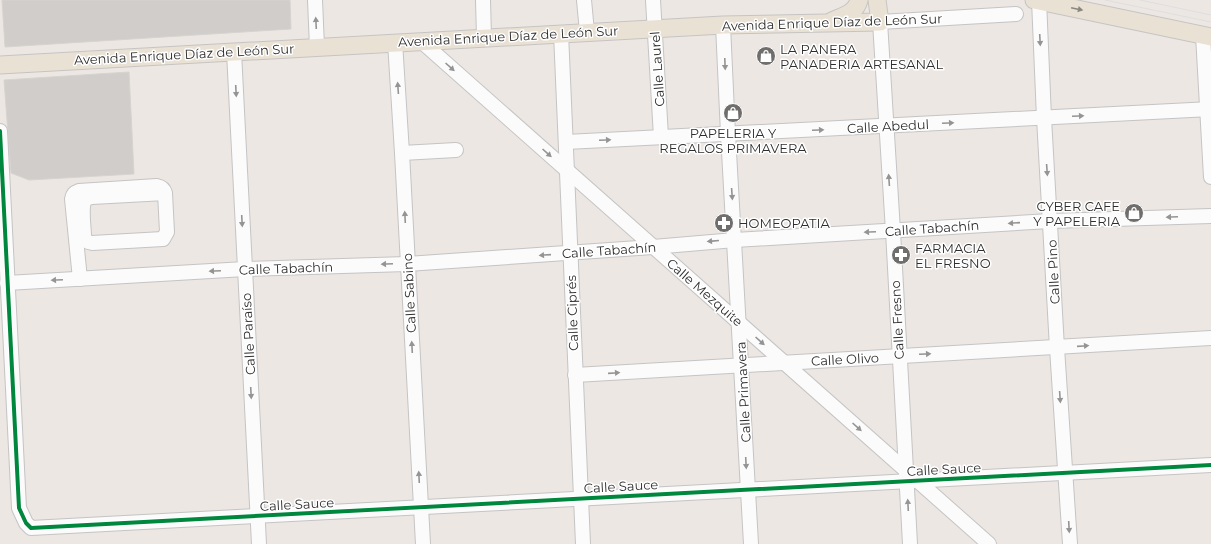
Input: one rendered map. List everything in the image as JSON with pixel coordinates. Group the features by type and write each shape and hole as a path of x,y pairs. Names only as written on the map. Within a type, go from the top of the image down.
{"main road":[{"path":"828,23 852,11 858,6 859,0"},
{"name":"Calle Fresno","path":"877,0 880,22"},
{"path":"1037,0 1207,36"},
{"name":"Avenida Enrique Díaz de León Sur","path":"0,65 484,37 723,25 880,22"}],"street":[{"path":"315,0 318,47"},
{"path":"483,0 484,37"},
{"path":"584,0 587,32"},
{"name":"Calle Laurel","path":"653,0 661,137"},
{"name":"Calle Pino","path":"1037,0 1070,544"},
{"name":"Avenida Enrique Díaz de León Sur","path":"880,22 1016,14"},
{"name":"Calle Fresno","path":"880,22 899,356 910,477 910,544"},
{"name":"Calle Primavera","path":"723,25 751,544"},
{"name":"Calle Ciprés","path":"561,33 583,544"},
{"path":"1207,36 1211,177"},
{"name":"Calle Mezquite","path":"421,41 784,362 910,477 989,544"},
{"name":"Calle Sabino","path":"395,42 423,544"},
{"name":"Calle Paraíso","path":"234,52 259,544"},
{"name":"Calle Abedul","path":"566,142 1209,109"},
{"path":"0,131 7,282"},
{"path":"402,153 456,150"},
{"path":"80,278 72,199 72,195 75,192 157,186 161,186 164,189 165,193 167,232 163,239 88,243 85,240 83,207 84,201 88,198 165,193"},
{"name":"Calle Tabachín","path":"7,282 245,269 407,264 734,240 1050,221 1211,216"},
{"name":"Calle Sauce","path":"7,282 20,508 26,523 31,528 748,489 910,477 1066,472 1211,465"},
{"name":"Calle Olivo","path":"575,375 742,364 1057,348 1211,338"}],"building":[{"path":"2,0 290,0 291,29 5,47"},
{"path":"129,72 134,174 29,180 11,173 4,80"}],"tram line":[{"path":"1105,0 1211,22"},
{"path":"1140,0 1211,15"}],"cycle path":[{"path":"0,131 19,508 26,523 31,528 1211,465"}],"place":[{"name":"LA PANERA PANADERIA ARTESANAL","path":"766,56"},
{"name":"PAPELERIA Y REGALOS PRIMAVERA","path":"733,113"},
{"name":"CYBER CAFE Y PAPELERIA","path":"1134,213"},
{"name":"HOMEOPATIA","path":"724,223"},
{"name":"FARMACIA EL FRESNO","path":"901,255"}]}
